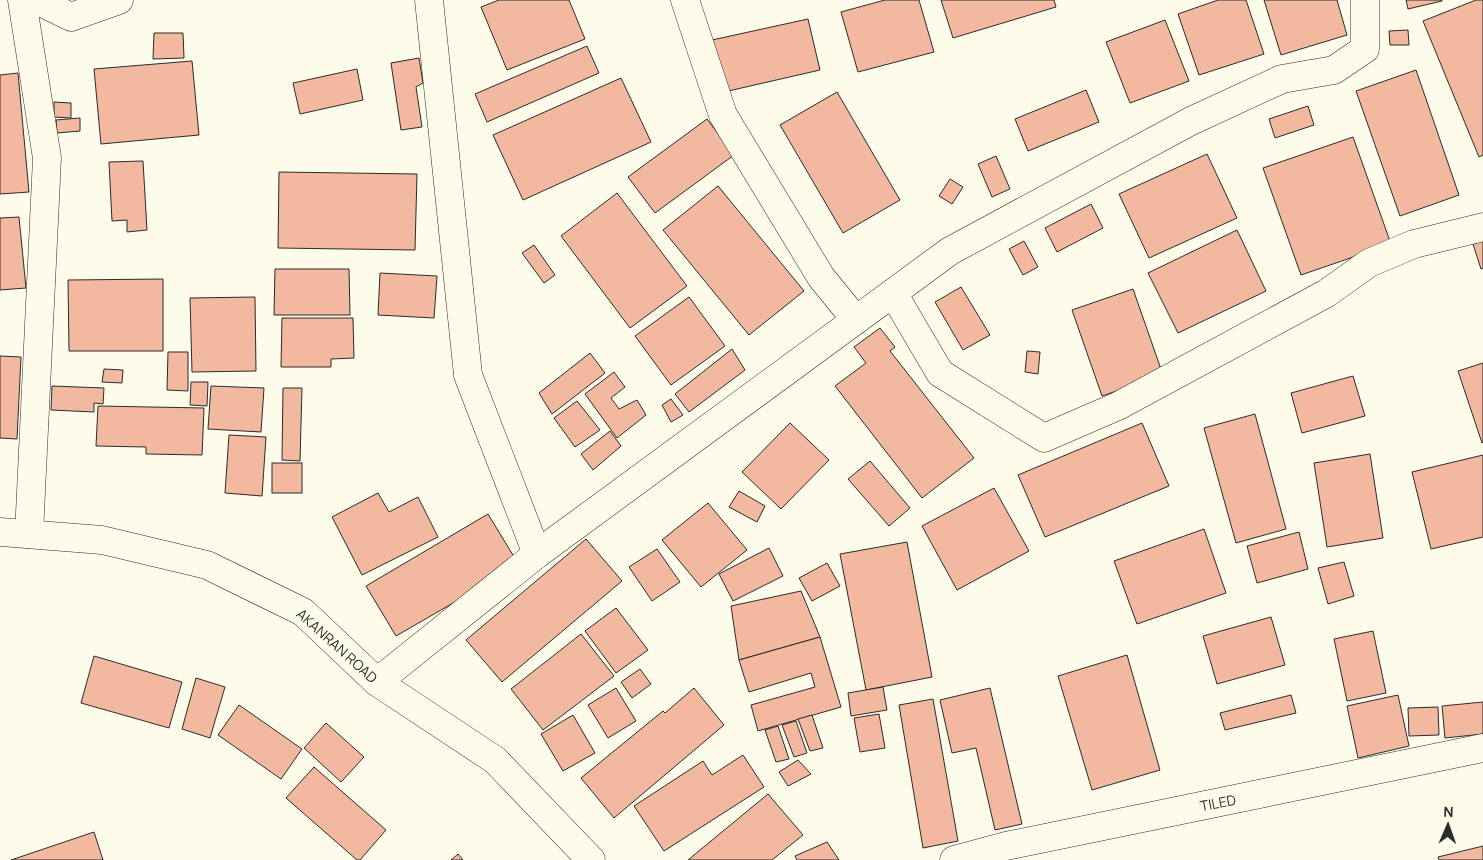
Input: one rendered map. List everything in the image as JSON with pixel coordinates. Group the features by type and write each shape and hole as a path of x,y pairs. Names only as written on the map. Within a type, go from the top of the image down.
{"street":[{"path":"22,0 47,158 30,534"},
{"path":"36,0 71,17 119,0"},
{"path":"429,0 468,375 538,554"},
{"path":"685,0 723,115 821,277 856,320"},
{"path":"377,682 538,554 950,251 1191,121 1282,79 1334,70 1365,49 1365,0"},
{"path":"893,293 940,373 1044,438 1118,406 1328,293 1369,263 1414,244 1483,227"},
{"name":"AKANRAN ROAD","path":"0,532 102,540 207,565 303,612 377,682 495,760 591,860"},
{"name":"TILED","path":"954,860 1006,846 1483,748"}],"building":[{"path":"499,0 569,0 585,39 507,70 481,7"},
{"path":"885,0 919,0 934,52 858,72 841,12"},
{"path":"941,0 1054,0 1056,7 953,38"},
{"path":"1218,0 1246,0 1264,54 1199,75 1178,14"},
{"path":"1264,0 1337,0 1347,35 1281,55"},
{"path":"1406,0 1442,0 1442,1 1408,9"},
{"path":"1476,0 1483,0 1483,155 1479,157 1423,21"},
{"path":"808,19 820,70 724,92 712,40"},
{"path":"1165,20 1189,81 1130,103 1106,42"},
{"path":"1408,30 1409,45 1390,45 1389,31"},
{"path":"154,33 183,33 184,58 153,59"},
{"path":"587,46 599,73 487,122 475,94"},
{"path":"419,58 423,83 416,87 422,127 401,130 391,63"},
{"path":"192,61 199,135 101,144 94,69"},
{"path":"357,69 363,100 300,114 293,83"},
{"path":"1416,70 1459,195 1400,216 1356,91"},
{"path":"18,73 29,192 0,194 0,75"},
{"path":"621,78 651,142 523,200 493,135"},
{"path":"1086,90 1099,122 1028,151 1015,119"},
{"path":"837,92 900,200 843,233 780,125"},
{"path":"54,102 71,103 71,118 54,117"},
{"path":"1308,106 1314,125 1275,138 1269,119"},
{"path":"80,118 80,131 57,133 56,120"},
{"path":"707,119 734,155 655,213 628,177"},
{"path":"1353,137 1391,244 1301,275 1263,168"},
{"path":"1207,154 1237,218 1149,258 1119,194"},
{"path":"996,156 1010,189 992,197 978,164"},
{"path":"143,161 147,230 127,232 127,220 112,221 109,162"},
{"path":"279,172 417,174 415,250 278,248"},
{"path":"950,179 963,187 952,204 939,196"},
{"path":"718,186 804,291 749,335 663,230"},
{"path":"617,193 687,286 630,328 561,236"},
{"path":"1091,204 1103,228 1057,252 1045,228"},
{"path":"19,217 26,288 0,290 0,218"},
{"path":"1237,230 1266,291 1178,333 1148,273"},
{"path":"1024,241 1038,267 1023,275 1009,249"},
{"path":"1483,241 1483,268 1481,269 1473,244"},
{"path":"534,245 555,275 544,283 522,253"},
{"path":"275,269 349,269 350,315 274,315"},
{"path":"380,273 437,276 434,318 378,315"},
{"path":"163,279 163,351 69,351 68,280"},
{"path":"961,287 990,335 963,350 935,302"},
{"path":"1133,289 1163,375 1102,396 1072,310"},
{"path":"255,297 256,371 192,372 190,298"},
{"path":"689,297 725,346 671,385 635,336"},
{"path":"282,318 353,318 354,358 331,359 331,367 281,367"},
{"path":"880,328 895,347 890,351 974,458 922,498 835,386 866,363 854,347"},
{"path":"732,349 745,370 689,412 675,394"},
{"path":"1027,351 1040,352 1038,374 1025,372"},
{"path":"168,352 188,352 188,391 167,390"},
{"path":"590,353 605,373 552,414 539,393"},
{"path":"0,356 21,357 17,439 0,438"},
{"path":"1483,363 1483,442 1482,443 1458,371"},
{"path":"104,369 123,370 122,383 102,382"},
{"path":"614,372 625,387 611,398 619,409 637,400 646,415 617,438 585,394"},
{"path":"1353,376 1365,416 1302,433 1291,393"},
{"path":"191,382 208,382 207,406 190,405"},
{"path":"52,386 104,388 103,404 94,403 94,412 51,410"},
{"path":"211,386 264,388 261,432 208,429"},
{"path":"283,388 302,388 300,461 282,460"},
{"path":"671,399 683,415 671,422 662,405"},
{"path":"577,401 600,430 575,447 554,418"},
{"path":"98,406 204,408 202,455 146,454 146,447 96,446"},
{"path":"1255,414 1286,529 1236,543 1204,428"},
{"path":"790,423 829,460 781,509 742,472"},
{"path":"1142,423 1169,486 1045,537 1018,475"},
{"path":"610,431 621,446 593,470 581,454"},
{"path":"229,435 266,437 262,496 225,493"},
{"path":"1370,454 1383,538 1327,547 1314,463"},
{"path":"1483,455 1483,537 1431,549 1412,472"},
{"path":"870,461 910,508 889,526 848,479"},
{"path":"272,463 302,463 302,493 272,493"},
{"path":"994,488 1029,551 957,590 922,526"},
{"path":"739,491 765,506 757,522 729,507"},
{"path":"378,493 389,512 418,497 438,537 362,575 332,517"},
{"path":"708,503 747,550 701,587 662,540"},
{"path":"488,514 519,565 396,636 366,586"},
{"path":"1204,529 1226,593 1137,624 1114,561"},
{"path":"1299,532 1308,569 1257,583 1247,546"},
{"path":"586,539 622,581 502,682 466,640"},
{"path":"907,542 932,677 866,690 840,554"},
{"path":"769,548 783,576 733,601 719,574"},
{"path":"657,549 680,582 652,601 629,567"},
{"path":"1344,562 1354,596 1328,604 1318,568"},
{"path":"827,563 840,586 812,601 799,578"},
{"path":"801,591 820,637 739,660 731,606"},
{"path":"616,608 648,650 616,673 585,631"},
{"path":"1271,617 1285,665 1217,684 1203,636"},
{"path":"1373,631 1386,693 1347,701 1334,639"},
{"path":"581,634 614,676 543,730 511,689"},
{"path":"820,637 841,707 758,731 751,705 815,687 811,673 749,692 739,660"},
{"path":"1127,655 1160,770 1092,790 1058,676"},
{"path":"94,656 182,682 169,728 81,703"},
{"path":"640,669 651,684 632,698 621,682"},
{"path":"196,678 225,687 210,738 182,729"},
{"path":"883,687 887,710 851,716 848,693"},
{"path":"616,688 636,721 608,738 588,705"},
{"path":"694,688 724,725 614,818 581,778"},
{"path":"990,688 1022,824 995,830 976,748 952,753 940,700"},
{"path":"1291,695 1296,713 1225,730 1220,713"},
{"path":"1398,695 1409,746 1358,758 1347,706"},
{"path":"933,699 958,841 923,848 899,705"},
{"path":"1483,702 1483,734 1445,738 1442,706"},
{"path":"239,705 302,749 281,779 218,735"},
{"path":"1438,707 1439,735 1409,736 1408,708"},
{"path":"879,714 885,748 860,752 854,718"},
{"path":"573,715 595,753 563,771 541,734"},
{"path":"812,715 823,748 810,751 798,719"},
{"path":"796,721 807,753 794,757 782,725"},
{"path":"326,723 364,757 341,782 304,748"},
{"path":"778,726 789,759 776,762 765,730"},
{"path":"743,755 764,787 664,851 634,806 703,761 712,775"},
{"path":"798,760 811,774 788,786 779,772"},
{"path":"314,767 386,830 360,860 357,860 286,798"},
{"path":"768,794 803,835 772,860 688,860"},
{"path":"94,832 103,860 11,860"},
{"path":"827,842 839,860 797,860 795,856"},
{"path":"1483,846 1483,860 1439,860 1438,857"},
{"path":"458,854 463,860 451,860"}]}
